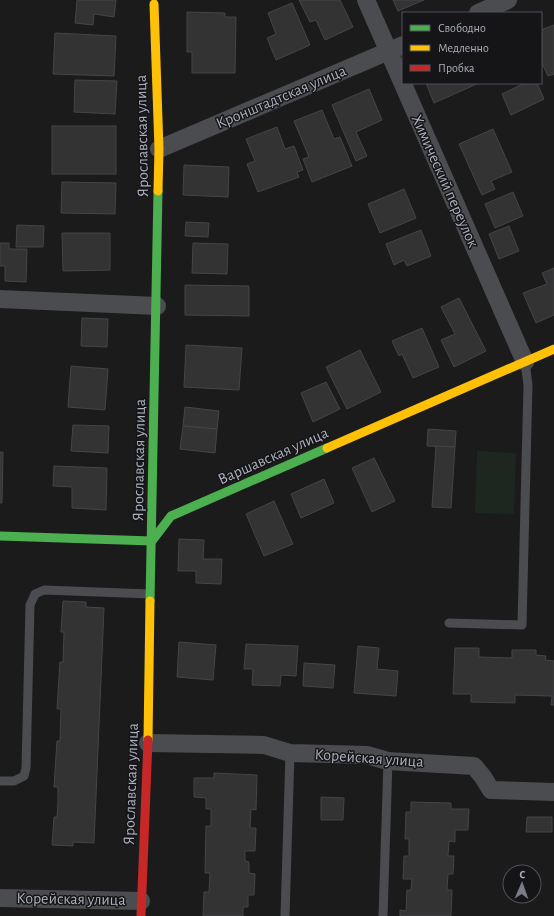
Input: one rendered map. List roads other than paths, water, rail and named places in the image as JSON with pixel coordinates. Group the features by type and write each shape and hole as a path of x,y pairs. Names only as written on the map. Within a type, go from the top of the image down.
{"street":[{"name":"Химический переулок","path":"366,0 396,49 402,64"},
{"path":"480,12 508,0"},
{"name":"Ярославская улица","path":"141,908 148,743 157,306 159,149 154,4"},
{"name":"Кронштадтская улица","path":"159,149 396,49"},
{"name":"Химический переулок","path":"410,84 525,362"},
{"path":"0,298 157,306"},
{"name":"Варшавская улица","path":"152,541 171,516 554,349"},
{"path":"0,536 152,541"},
{"name":"Корейская улица","path":"148,743 264,745 290,753 367,755 388,761 474,766 491,790 554,792"},
{"name":"Корейская улица","path":"0,898 141,908"}],"lane":[{"path":"449,623 522,625 528,385 525,362"},
{"path":"0,781 14,781 24,776 26,768 30,605 35,594 44,590 150,594"},
{"path":"285,916 290,753"},
{"path":"382,916 388,761"}]}
